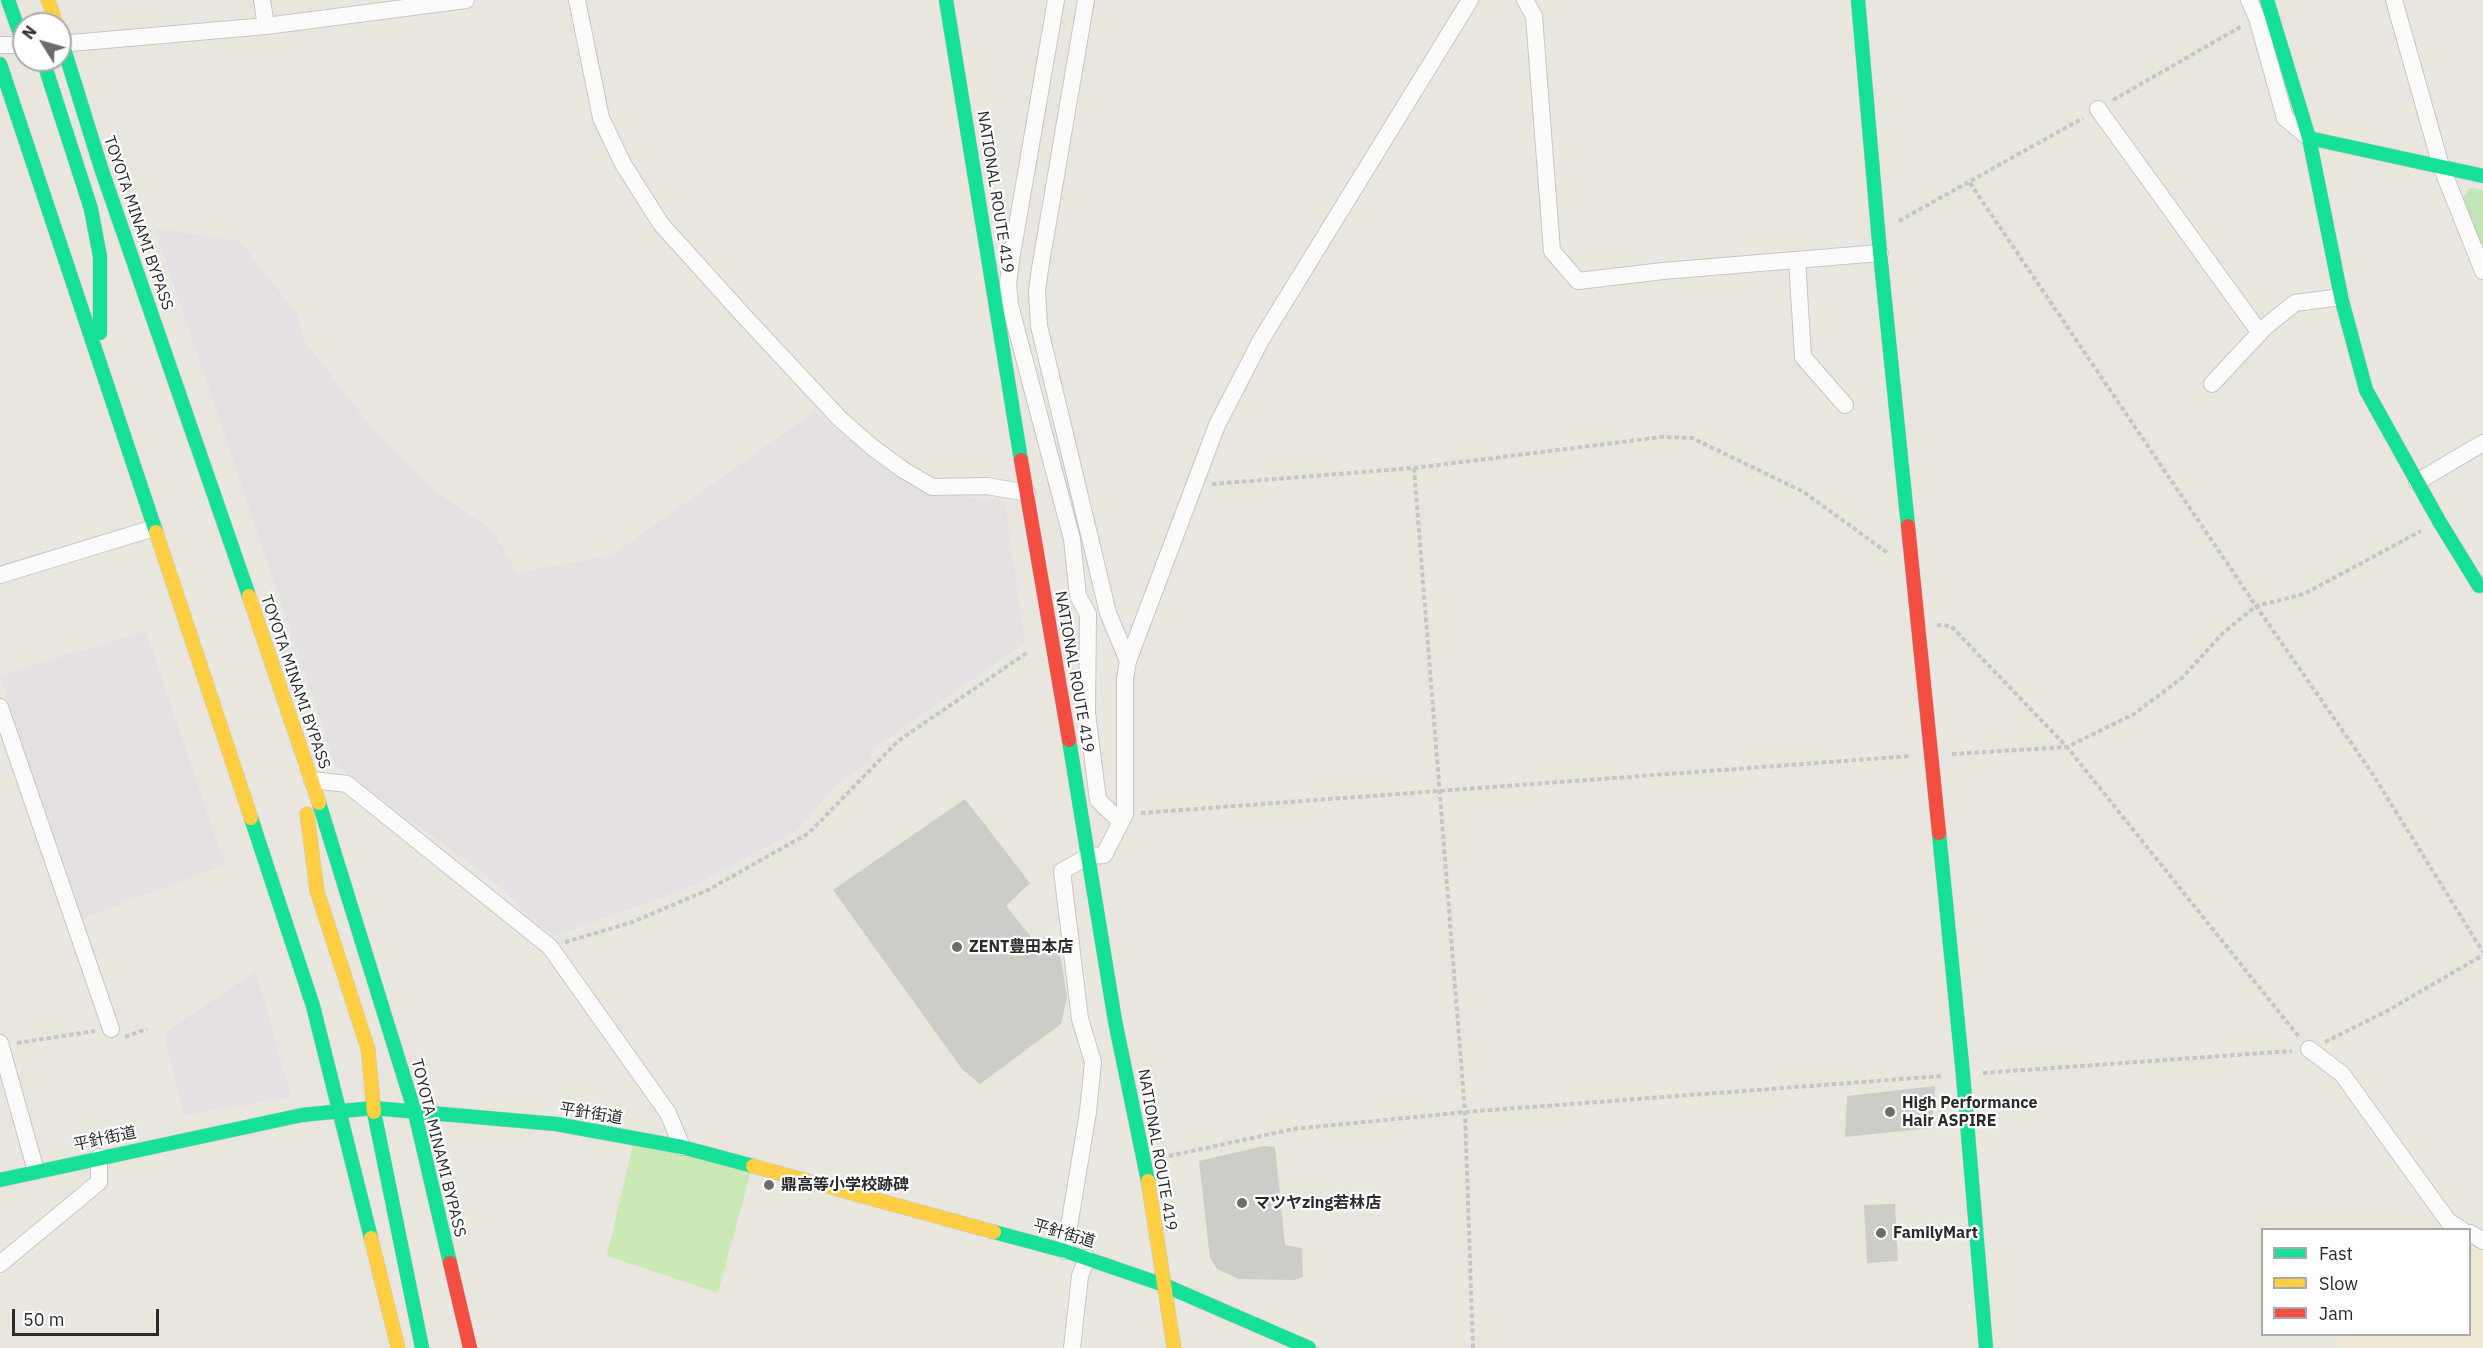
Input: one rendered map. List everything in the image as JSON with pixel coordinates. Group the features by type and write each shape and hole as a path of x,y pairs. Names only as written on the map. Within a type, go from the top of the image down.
{"main road":[{"name":"NATIONAL ROUTE 419","path":"946,0 1050,637 1089,856 1115,1021 1145,1161 1174,1348"},
{"path":"1858,0 1929,755 1963,1075 1986,1348"},
{"path":"2267,0 2309,138 2341,297 2366,390 2439,521 2481,589"},
{"path":"0,64 313,1005 398,1348"},
{"path":"47,72 91,209 100,257 100,360"},
{"name":"TOYOTA MINAMI BYPASS","path":"71,72 101,168 312,780 415,1113 470,1348"},
{"path":"2309,138 2483,176"},
{"path":"298,743 316,891 368,1049 373,1108 422,1348"},
{"name":"平針街道","path":"0,1180 302,1115 340,1111 373,1108 415,1113 509,1118 556,1124 682,1147 1065,1251 1164,1285 1309,1348"},
{"path":"446,1245 458,1348"}],"street":[{"path":"262,0 266,26"},
{"path":"72,40 266,26 466,0"},
{"path":"577,0 601,118 623,164 662,224 743,315 839,418 902,469 932,487 987,486 1027,493"},
{"path":"1056,0 1008,283 1010,305 1072,539 1078,596 1088,614 1087,713 1098,800 1123,818"},
{"path":"1086,0 1040,269 1037,292 1039,326 1108,613 1128,661"},
{"path":"1065,1251 1088,1112 1092,1062 1080,1019 1062,870 1089,856 1104,855 1123,818 1125,679 1128,661 1217,425 1261,340 1470,0"},
{"path":"1525,0 1534,16 1552,251 1578,281 1663,271 1880,253"},
{"path":"2249,0 2257,18 2285,118 2309,138"},
{"path":"2394,0 2441,166 2483,271"},
{"path":"2098,109 2260,333"},
{"path":"1797,260 1803,357 1845,405"},
{"path":"2212,384 2260,333 2295,303 2341,297"},
{"path":"2417,482 2483,443"},
{"path":"0,575 154,528"},
{"path":"0,706 111,1029"},
{"path":"312,780 347,784 550,947 668,1113 682,1147"},
{"path":"1080,1019 1115,1021"},
{"path":"0,1045 36,1171"},
{"path":"2309,1049 2342,1074 2448,1221 2460,1228"},
{"path":"0,1264 99,1182 99,1157"},
{"path":"1072,1348 1080,1276 1087,1258"}],"path":[{"path":"1880,231 1970,183 2257,18"},
{"path":"1145,1161 1294,1128 1465,1112 2309,1049 2388,1011 2483,953 2372,773 2256,606 1970,183"},
{"path":"1194,486 1414,468 1662,437 1692,438 1804,492 1858,530 1885,553 1911,561"},
{"path":"1414,468 1465,1112 1473,1348"},
{"path":"1123,818 1929,755 2067,747 2134,714 2183,677 2223,633 2256,606 2304,594 2439,521"},
{"path":"1917,622 1951,626 2067,747 2309,1049"},
{"path":"550,947 630,923 708,890 809,833 898,741 1050,637"},
{"path":"0,1045 111,1029 121,1039 147,1029"}],"shaded area":[{"path":"155,228 240,241 296,313 304,340 373,429 436,491 494,531 516,573 612,555 815,411 920,491 1005,501 1025,643 869,752 873,761 838,783 798,830 696,885 554,936 529,917 502,888 335,764"},
{"path":"146,631 225,865 83,918 55,843 0,675"},
{"path":"256,971 291,1097 184,1115 164,1033"},
{"path":"2471,1243 2483,1249 2483,1348 2338,1348 2337,1336 2471,1336"}],"green space":[{"path":"2470,188 2483,190 2483,261 2459,203"},
{"path":"633,1144 751,1171 718,1293 607,1256"}],"building":[{"name":"ZENT豊田本店","path":"965,799 1030,883 1006,906 1045,954 1058,941 1067,997 1061,1024 980,1084 962,1069 833,890"},
{"name":"High Performance Hair ASPIRE","path":"1935,1086 1932,1128 1845,1137 1847,1096"},
{"name":"マツヤzing若林店","path":"1264,1146 1275,1147 1285,1245 1302,1248 1303,1277 1295,1280 1239,1279 1217,1269 1210,1258 1199,1161"},
{"name":"FamilyMart","path":"1895,1204 1898,1261 1867,1263 1864,1205"}],"traffic: fast":[{"path":"8,0 12,12"},
{"path":"946,0 1021,460"},
{"path":"1858,0 1880,253 1908,526"},
{"path":"2267,0 2309,138 2342,301 2366,390 2439,521 2479,586"},
{"path":"0,64 156,532"},
{"path":"47,72 91,209 100,257 100,333"},
{"path":"71,72 101,168 249,596"},
{"path":"2309,138 2483,176"},
{"path":"1069,740 1115,1021 1148,1181"},
{"path":"319,803 415,1113 450,1263"},
{"path":"251,818 313,1006 371,1238"},
{"path":"1939,833 1963,1075 1986,1348"},
{"path":"0,1180 302,1115 373,1108 556,1124 682,1147 753,1166"},
{"path":"374,1112 422,1348"},
{"path":"994,1232 1065,1251 1164,1285 1309,1348"}],"traffic: slow":[{"path":"48,0 52,12"},
{"path":"156,532 251,818"},
{"path":"249,596 319,803"},
{"path":"307,814 317,891 368,1049 374,1112"},
{"path":"753,1166 994,1232"},
{"path":"1148,1181 1174,1348"},
{"path":"371,1238 398,1348"}],"traffic: jam":[{"path":"1021,460 1069,740"},
{"path":"1908,526 1939,833"},
{"path":"450,1263 470,1348"}],"place":[{"name":"ZENT豊田本店","path":"957,947"},
{"name":"High Performance Hair ASPIRE","path":"1890,1112"},
{"name":"鼎高等小学校跡碑","path":"769,1185"},
{"name":"マツヤzing若林店","path":"1242,1203"},
{"name":"FamilyMart","path":"1881,1233"}]}
